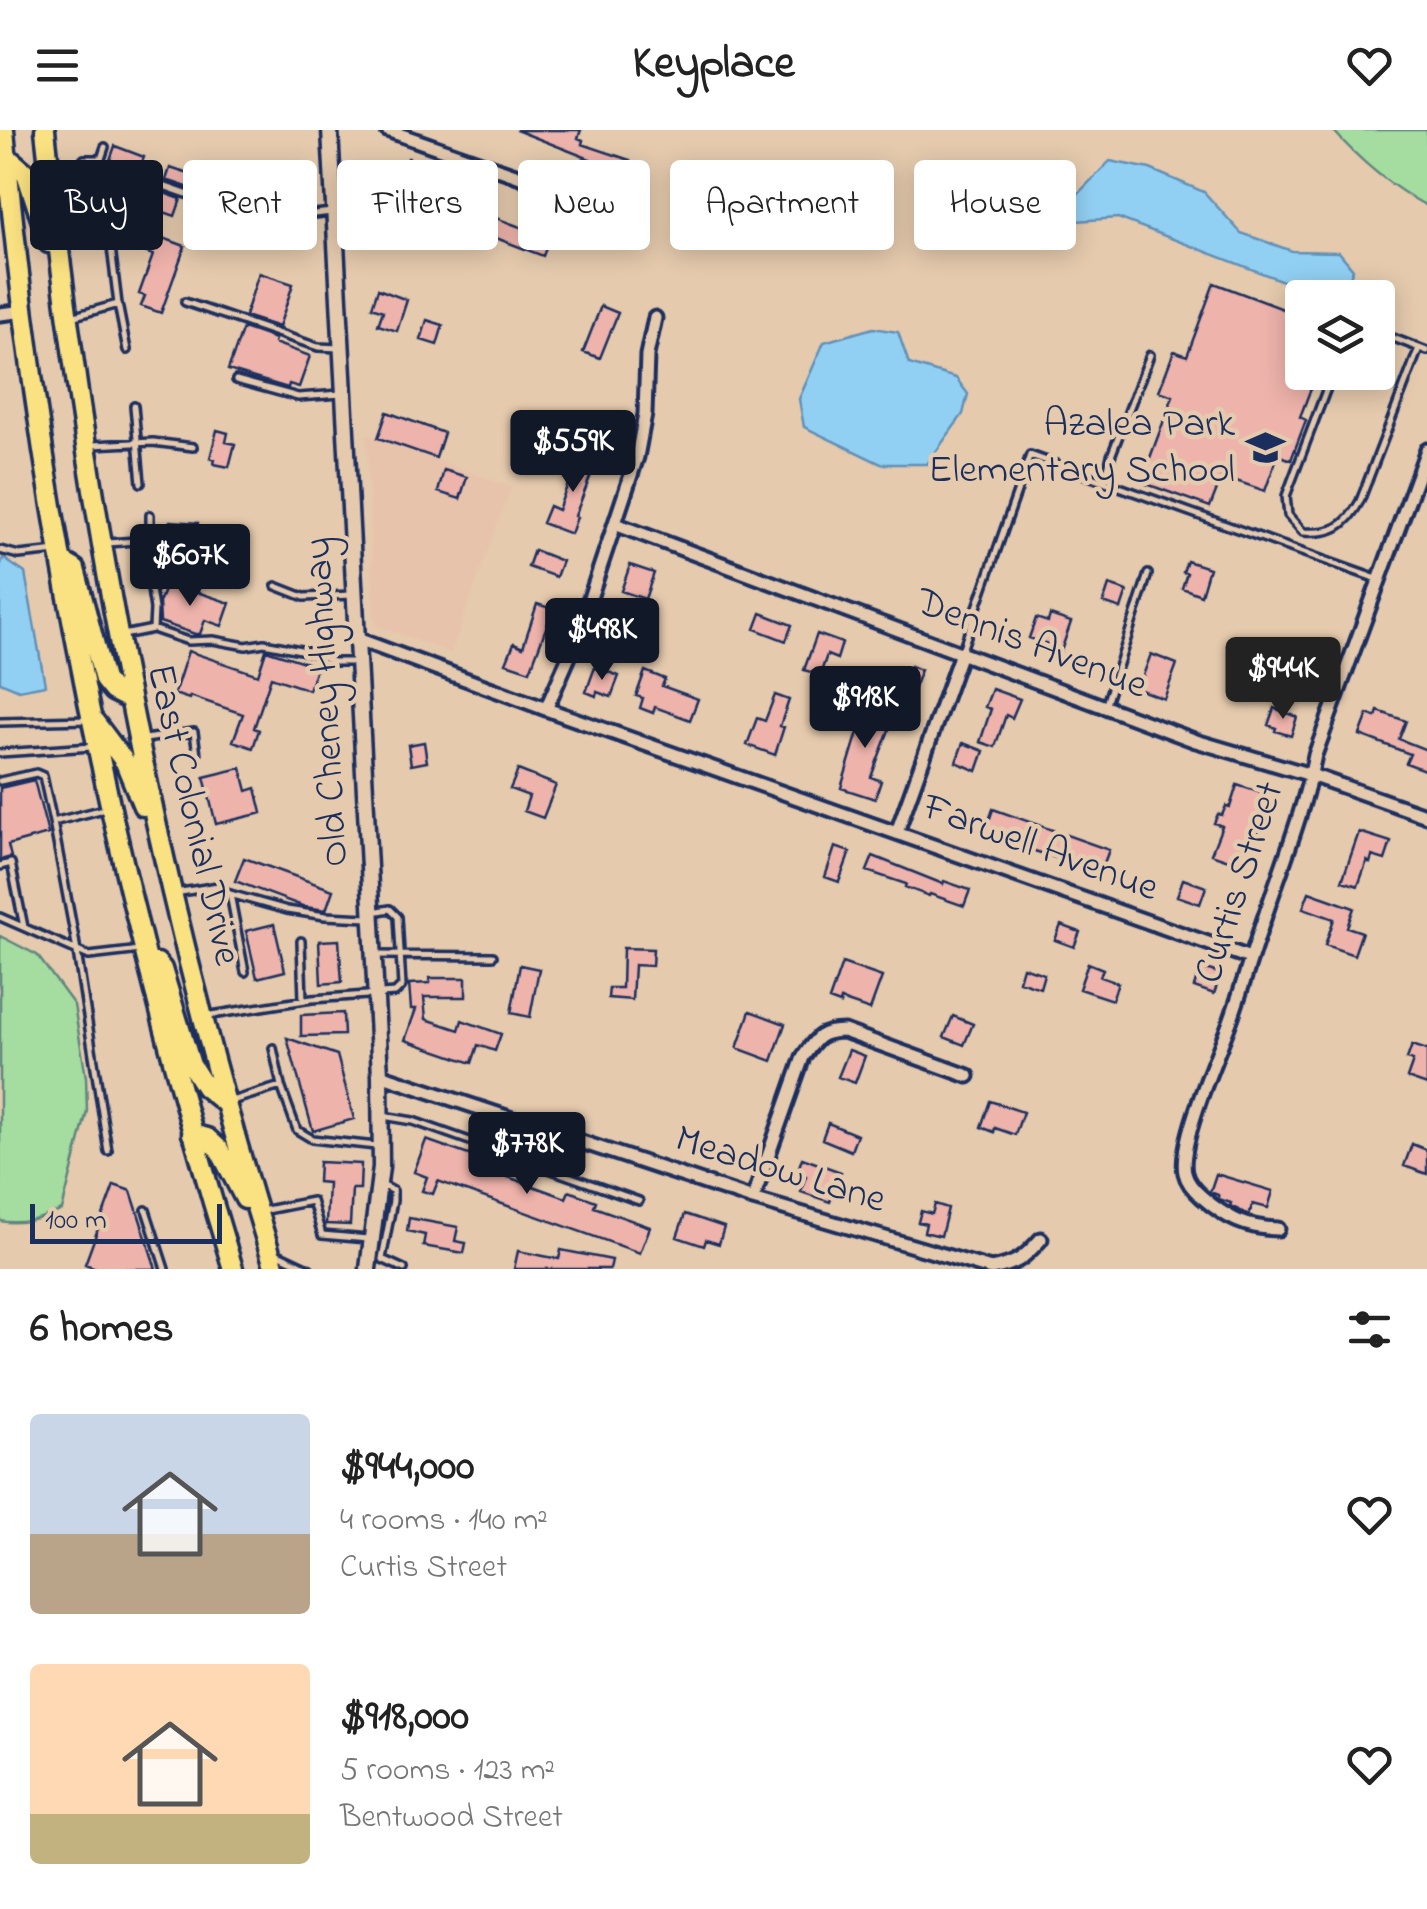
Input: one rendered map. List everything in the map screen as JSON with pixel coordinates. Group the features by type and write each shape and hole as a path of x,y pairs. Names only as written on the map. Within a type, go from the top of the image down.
{"highway":[{"name":"East Colonial Drive","path":"4,130 3,156 61,556 98,746 146,956 192,1134 233,1269"},
{"name":"East Colonial Drive","path":"45,130 48,160"},
{"path":"3,156 26,173 62,282"},
{"name":"East Colonial Drive","path":"58,250 84,446 128,698 202,1017 275,1269"},
{"path":"61,556 75,569 104,680 113,691 128,698"},
{"path":"93,720 125,762 162,852"},
{"path":"146,956 162,969 191,1065 204,1087 225,1103"},
{"path":"192,1134 208,1138 220,1150 267,1242"}],"street":[{"name":"Old Cheney Highway","path":"330,130 380,1076 378,1184 370,1239 373,1261"},
{"path":"387,130 518,176"},
{"path":"0,314 24,311"},
{"path":"546,709 574,643 636,458 645,414 648,355 655,318"},
{"name":"Curtis Street","path":"1278,1229 1236,1222 1221,1214 1196,1192 1185,1176 1184,1158 1195,1115 1307,794 1316,755 1427,450"},
{"name":"Dennis Avenue","path":"615,524 1196,742 1427,816"},
{"name":"Farwell Avenue","path":"357,640 1250,958"},
{"path":"897,832 961,653"},
{"path":"753,1199 804,1058 814,1040 827,1031 844,1031 968,1076"},
{"name":"Meadow Lane","path":"380,1076 753,1199 991,1268 1025,1258 1041,1239"}],"lane":[{"path":"100,160 105,147"},
{"path":"163,185 192,196 217,192 288,217 335,212"},
{"path":"111,250 128,350"},
{"path":"184,302 318,347 342,348"},
{"path":"66,318 118,304"},
{"path":"1395,339 1427,351"},
{"path":"1326,390 1286,496 1288,515 1303,532 1322,534 1350,519 1360,500 1419,348"},
{"path":"1105,482 1110,456 1150,354"},
{"path":"236,380 298,397 344,394"},
{"path":"134,406 141,483"},
{"path":"84,446 153,442 193,447"},
{"path":"961,653 1030,455 1380,580"},
{"path":"150,515 152,559"},
{"path":"100,545 150,540"},
{"path":"0,550 19,555 61,556"},
{"path":"1105,707 1148,574"},
{"path":"149,576 153,629"},
{"path":"276,586 304,597 354,594"},
{"path":"117,636 153,629 188,641 213,640 246,646 264,643 311,652 333,662 358,662"},
{"path":"0,722 93,720"},
{"path":"138,740 194,732 197,755"},
{"path":"0,753 98,746"},
{"path":"0,781 42,776 77,952 108,1151"},
{"path":"53,822 111,807"},
{"path":"0,866 12,863 24,927"},
{"path":"171,894 218,886 230,894 287,910 325,916 371,915 390,910 398,918 402,986 395,993 304,1000 202,1017"},
{"path":"230,894 245,972"},
{"path":"0,917 89,956 146,956"},
{"path":"301,941 304,1000"},
{"path":"373,956 492,956"},
{"path":"273,1048 297,1130 312,1139 380,1146"},
{"path":"225,1103 281,1086"},
{"path":"380,1116 413,1121 639,1202"},
{"path":"378,1184 393,1191 391,1219 373,1261 404,1269"},
{"path":"258,1212 312,1201 322,1235 370,1239"},
{"path":"146,1210 164,1269"},
{"path":"267,1242 310,1269"}],"shaded area":[{"path":"366,434 511,487 451,653 375,625"}],"green space":[{"path":"1333,130 1427,130 1427,206 1376,172"},
{"path":"0,936 37,955 74,1005 86,1077 87,1111 62,1210 16,1222 0,1221"}],"water":[{"path":"1110,161 1150,169 1204,192 1241,233 1292,251 1339,252 1353,269 1349,280 1285,282 1118,218 1076,221 1076,196"},
{"path":"873,328 898,332 909,364 956,378 968,394 963,414 927,464 881,464 804,427 799,399 824,342"},
{"path":"3,558 25,573 45,685 19,690 0,682"}],"building":[{"path":"516,130 581,130 578,138 583,140 582,144 630,160 590,159"},
{"path":"115,146 144,157 143,160 110,160"},
{"path":"170,168 183,172 183,186 166,180"},
{"path":"163,193 181,199 175,216 164,212"},
{"path":"498,219 518,226 518,246 498,239"},
{"path":"163,238 183,245 161,313 141,306 145,296 139,294 153,255 139,250 163,250"},
{"path":"259,273 293,284 279,327 245,316"},
{"path":"1214,283 1285,310 1285,390 1310,390 1300,417 1306,420 1291,460 1278,455 1265,491 1222,476 1210,507 1141,482 1173,396 1159,391 1174,351 1187,356"},
{"path":"378,289 407,300 397,331 378,325 383,311 372,307"},
{"path":"601,306 618,313 600,358 583,352"},
{"path":"427,320 443,325 437,345 421,340"},
{"path":"243,328 310,356 299,387 289,384 288,388 228,370"},
{"path":"387,412 444,433 436,458 378,438"},
{"path":"217,430 228,433 226,442 235,444 229,467 214,464 215,459 210,458"},
{"path":"589,445 601,449 571,534 542,523 549,506 558,510 572,473 578,476"},
{"path":"444,470 467,477 460,499 438,492"},
{"path":"170,521 198,523 193,571 165,569"},
{"path":"534,550 562,561 556,577 528,567"},
{"path":"1187,561 1209,568 1201,595 1182,588"},
{"path":"630,565 654,573 645,599 621,591"},
{"path":"167,582 230,603 222,626 205,620 200,634 195,634 160,622 159,603"},
{"path":"1109,585 1127,591 1121,609 1103,603"},
{"path":"537,604 553,609 530,671 506,663 514,643 523,647"},
{"path":"761,613 792,625 786,641 755,629"},
{"path":"1050,615 1071,622 1060,654 1046,650 1048,644 1029,638 1036,618 1048,622"},
{"path":"817,634 842,643 837,659 827,655 820,675 804,670"},
{"path":"266,650 317,666 309,690 271,677 254,728 259,730 253,748 233,741 243,714 174,694 188,651 258,675"},
{"path":"1151,654 1177,664 1164,699 1138,689"},
{"path":"911,666 921,670 910,698 889,690 898,667 909,671"},
{"path":"595,667 619,676 611,697 586,692"},
{"path":"645,671 665,679 662,686 698,699 690,720 655,707 653,713 640,708 643,698 636,696"},
{"path":"992,689 1020,699 1012,718 1006,715 995,747 980,742 991,709 985,707"},
{"path":"775,695 789,700 775,755 747,745 757,718 765,721"},
{"path":"847,704 892,722 871,777 881,781 875,799 841,788 859,729 846,723 848,717 842,714"},
{"path":"1274,708 1297,717 1291,736 1268,725"},
{"path":"1378,711 1406,721 1399,739 1427,750 1427,771 1406,763 1410,754 1360,735 1368,714 1376,717"},
{"path":"424,742 427,762 411,765 408,745"},
{"path":"963,743 984,751 977,771 956,762"},
{"path":"241,768 247,791 256,788 262,813 216,824 204,777"},
{"path":"518,770 556,785 543,818 524,811 529,796 510,789"},
{"path":"34,780 48,834 8,845 11,857 0,860 0,788"},
{"path":"1237,785 1268,795 1246,866 1211,854 1222,826 1214,823 1226,806 1230,807"},
{"path":"993,809 1109,850 1103,866 1096,864 1092,874 1066,861 984,835"},
{"path":"1359,832 1391,842 1385,860 1372,856 1370,863 1367,861 1358,886 1342,881"},
{"path":"835,847 850,852 839,882 825,877"},
{"path":"873,856 943,884 944,881 970,890 964,906 867,871"},
{"path":"244,858 333,890 326,910 305,907 235,881"},
{"path":"1183,879 1206,887 1200,904 1177,896"},
{"path":"1309,892 1354,908 1347,927 1362,932 1354,955 1325,945 1334,919 1303,908"},
{"path":"274,924 285,971 257,978 246,931"},
{"path":"1061,925 1080,932 1074,947 1055,940"},
{"path":"339,940 342,982 321,984 319,941"},
{"path":"623,948 653,949 652,966 634,965 632,1000 608,998 609,988 622,988"},
{"path":"842,963 882,977 870,1010 829,1000"},
{"path":"1088,963 1103,969 1100,977 1118,983 1112,1000 1079,989"},
{"path":"520,965 539,969 530,1017 511,1013"},
{"path":"1023,967 1044,974 1040,988 1019,981"},
{"path":"1200,967 1221,974 1214,994 1194,987"},
{"path":"430,978 466,978 466,997 424,997 426,1019 459,1030 462,1020 501,1034 495,1051 478,1045 472,1063 405,1040 416,1009 411,1009 409,984 430,983"},
{"path":"750,1011 785,1024 772,1061 737,1048"},
{"path":"343,1013 344,1035 301,1036 301,1015"},
{"path":"953,1016 973,1024 964,1045 944,1037"},
{"path":"287,1038 337,1055 354,1119 313,1131"},
{"path":"1412,1045 1427,1050 1427,1085 1407,1078 1413,1061 1407,1059"},
{"path":"849,1050 865,1056 855,1083 838,1077"},
{"path":"990,1101 1023,1112 1015,1135 981,1127"},
{"path":"828,1123 857,1135 851,1151 822,1139"},
{"path":"426,1140 483,1160 480,1167 566,1198 569,1191 596,1201 594,1207 650,1227 640,1253 438,1181 433,1194 422,1191 427,1177 414,1172"},
{"path":"1412,1144 1427,1150 1427,1174 1404,1166"},
{"path":"802,1158 841,1172 830,1202 801,1192 806,1176 797,1173"},
{"path":"319,1162 361,1164 360,1189 352,1189 350,1225 326,1224 328,1183 318,1182"},
{"path":"1216,1174 1273,1191 1268,1208 1253,1204 1249,1215 1219,1199 1210,1192"},
{"path":"114,1185 131,1191 156,1269 98,1269 85,1264"},
{"path":"935,1204 948,1208 941,1236 924,1232 926,1224 918,1222 921,1211 932,1214"},
{"path":"685,1214 724,1227 719,1244 706,1240 704,1246 677,1237"},
{"path":"409,1218 458,1227 455,1241 466,1243 464,1253 423,1246 425,1235 407,1231"},
{"path":"561,1250 612,1260 610,1269 514,1269 518,1251 559,1259"}],"place":[{"name":"Azalea Park Elementary School","path":"1265,448"}]}
